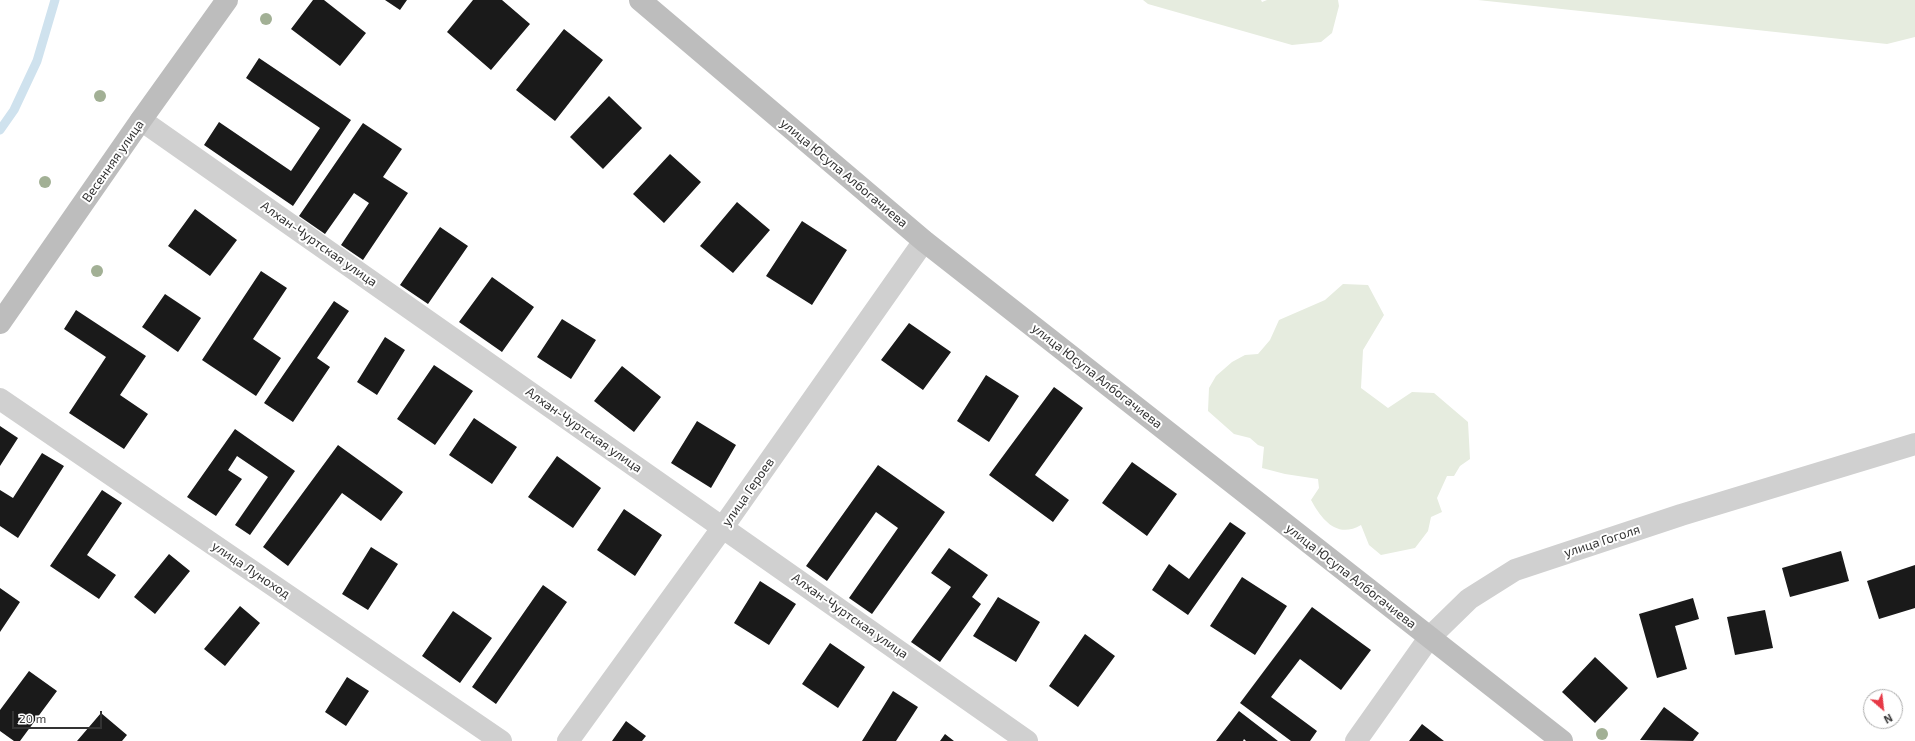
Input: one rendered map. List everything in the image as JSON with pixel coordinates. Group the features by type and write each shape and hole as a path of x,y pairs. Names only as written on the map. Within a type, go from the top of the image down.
{"street":[{"name":"Весенняя улица","path":"0,323 141,120 227,0"},
{"name":"улица Юсупа Албогачиева","path":"640,0 924,241 1562,741"},
{"name":"Алхан-Чуртская улица","path":"141,120 1027,741"},
{"name":"улица Героев","path":"568,741 723,527 924,241"},
{"name":"улица Луноход","path":"0,399 501,741"},
{"name":"улица Гоголя","path":"1356,741 1429,638 1469,599 1516,570 1681,515 1915,444"}],"shaded area":[{"path":"1143,0 1261,0 1262,2 1267,0 1338,0 1339,6 1332,33 1321,42 1292,45 1148,4"},
{"path":"1478,0 1915,0 1915,37 1887,44"},
{"path":"1343,284 1368,285 1384,315 1363,350 1361,388 1388,408 1412,392 1434,393 1468,422 1470,459 1460,466 1454,476 1447,476 1437,498 1442,512 1431,517 1428,531 1415,548 1381,555 1369,545 1361,525 1352,529 1338,529 1325,520 1320,514 1311,500 1319,488 1318,479 1285,474 1262,468 1264,447 1258,445 1250,438 1234,434 1208,411 1209,388 1216,376 1232,362 1245,355 1258,354 1270,340 1279,320 1325,300"}],"building":[{"path":"313,0 324,0 366,33 340,66 291,29"},
{"path":"385,0 407,0 400,10"},
{"path":"473,0 502,0 530,24 491,70 447,32"},
{"path":"564,29 603,60 555,121 516,90"},
{"path":"259,58 351,120 293,206 204,145 219,122 291,171 320,128 246,78"},
{"path":"609,96 642,128 603,169 570,137"},
{"path":"363,123 402,149 383,177 408,193 363,260 341,245 369,203 354,193 325,234 299,216"},
{"path":"670,154 701,182 664,223 633,194"},
{"path":"737,202 770,230 733,273 700,246"},
{"path":"195,209 237,240 210,276 168,246"},
{"path":"802,221 847,250 812,305 766,276"},
{"path":"440,227 468,246 428,304 400,285"},
{"path":"261,271 287,288 253,339 281,358 256,396 202,360"},
{"path":"492,277 534,307 502,352 459,322"},
{"path":"165,294 201,318 178,352 142,327"},
{"path":"334,301 349,311 317,358 330,367 293,422 264,403"},
{"path":"76,310 146,356 120,395 148,414 124,449 69,413 106,357 64,329"},
{"path":"562,319 596,340 571,379 537,357"},
{"path":"909,323 951,352 923,390 881,360"},
{"path":"385,337 405,350 377,395 357,382"},
{"path":"434,365 473,391 435,445 397,419"},
{"path":"622,366 661,397 634,432 594,401"},
{"path":"986,375 1019,396 989,442 957,421"},
{"path":"1054,387 1083,408 1035,475 1069,500 1053,522 989,475"},
{"path":"474,418 517,447 492,484 449,455"},
{"path":"697,421 736,445 711,488 671,463"},
{"path":"0,426 18,438 0,466"},
{"path":"235,429 295,471 250,535 235,525 268,477 237,456 228,470 242,479 216,516 187,497"},
{"path":"338,445 403,492 381,521 342,493 288,566 263,547"},
{"path":"42,453 64,466 18,538 0,526 0,490 13,498"},
{"path":"557,456 601,488 573,528 528,497"},
{"path":"1132,462 1177,494 1147,536 1102,503"},
{"path":"878,465 945,512 872,614 849,598 898,528 876,512 827,581 806,566"},
{"path":"102,490 122,503 87,555 116,575 99,599 50,566"},
{"path":"624,509 662,535 635,576 597,550"},
{"path":"1230,522 1246,533 1188,615 1152,590 1169,564 1189,579"},
{"path":"371,547 398,564 368,610 342,594"},
{"path":"949,548 988,575 972,597 981,604 940,662 911,642 951,587 931,573"},
{"path":"1841,551 1849,581 1790,597 1782,568"},
{"path":"169,554 190,571 155,614 134,597"},
{"path":"1915,565 1915,608 1879,619 1867,581"},
{"path":"1242,577 1287,606 1255,655 1210,626"},
{"path":"760,581 796,604 769,645 734,623"},
{"path":"543,585 567,602 496,704 472,687"},
{"path":"0,588 20,602 0,632"},
{"path":"998,597 1040,622 1016,662 973,636"},
{"path":"1693,598 1699,619 1675,626 1687,669 1657,678 1639,614"},
{"path":"240,606 260,623 225,666 204,649"},
{"path":"1312,607 1371,650 1341,690 1300,659 1271,697 1317,731 1310,741 1291,741 1240,703"},
{"path":"1765,610 1773,648 1735,655 1727,617"},
{"path":"453,611 492,638 460,683 422,656"},
{"path":"1085,634 1115,656 1078,707 1049,686"},
{"path":"830,643 865,667 838,708 802,684"},
{"path":"1595,657 1628,688 1595,723 1562,692"},
{"path":"29,671 57,691 20,741 14,741 0,731 0,710"},
{"path":"347,677 369,691 346,726 325,712"},
{"path":"893,691 918,707 896,741 862,741"},
{"path":"1664,707 1699,733 1693,741 1640,740"},
{"path":"1239,711 1278,741 1246,741 1244,739 1243,741 1216,741"},
{"path":"101,713 127,735 122,741 77,741"},
{"path":"626,721 646,736 642,741 612,741"},
{"path":"1422,724 1444,741 1409,741"},
{"path":"945,734 954,741 940,741"}],"waterway":[{"path":"0,130 14,110 37,61 55,0"}]}
